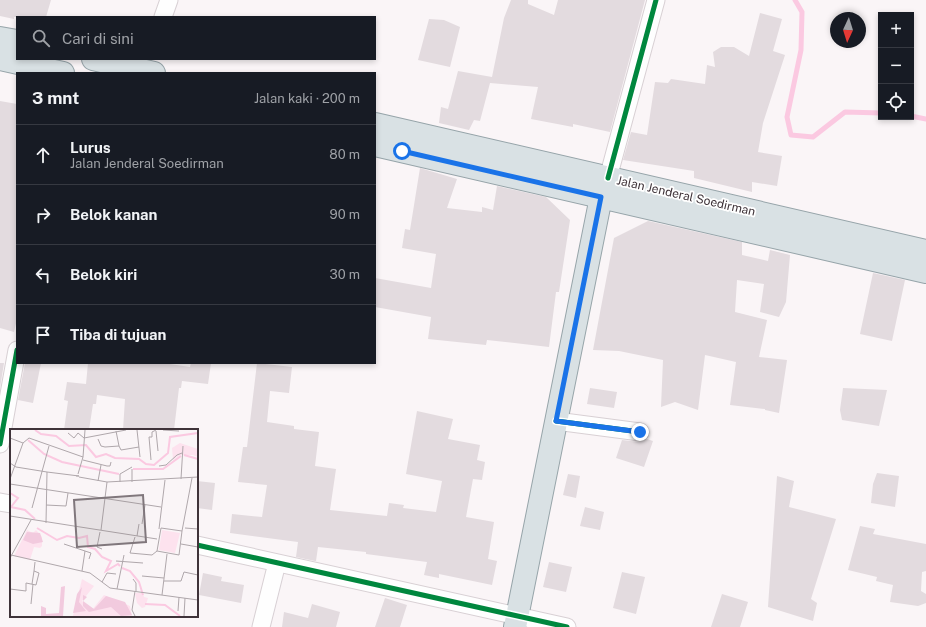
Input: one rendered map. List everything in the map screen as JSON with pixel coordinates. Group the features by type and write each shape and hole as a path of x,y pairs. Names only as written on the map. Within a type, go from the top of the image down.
{"main road":[{"path":"0,38 16,42"},
{"path":"0,59 58,72"},
{"path":"99,60 150,68"},
{"name":"Jalan Jenderal Soedirman","path":"376,124 926,272"},
{"name":"Jalan Jenderal Soedirman","path":"376,145 605,187 926,251"},
{"path":"516,622 605,187"}],"street":[{"path":"163,16 169,0"},
{"path":"605,187 656,0"},
{"path":"0,444 16,356"},
{"path":"556,421 640,432"},
{"path":"0,502 10,504"},
{"path":"198,545 278,563 516,622 567,627"},
{"path":"261,627 278,563"}],"building":[{"path":"0,0 51,0 46,16 16,16 14,19 0,16"},
{"path":"511,0 528,0 528,4 554,15 558,0 645,0 610,132 573,124 573,127 531,119 538,87 490,83 480,121 474,120 469,130 439,123 441,107 448,109 458,71 492,77 504,18"},
{"path":"760,13 782,19 773,51 785,55 763,123 758,152 782,156 777,186 752,182 752,192 694,178 694,171 623,160 631,132 647,135 655,82 668,83 671,79 705,84 707,65 715,67 713,52 721,47 734,47 749,56"},
{"path":"429,19 444,20 460,27 450,67 418,60"},
{"path":"0,101 16,104 16,323 14,332 0,328"},
{"path":"420,168 457,179 447,208 482,212 482,207 493,210 497,186 546,197 570,220 559,292 556,292 549,347 487,340 486,345 428,339 431,317 376,307 376,278 431,288 436,254 402,248 405,229 410,230"},
{"path":"648,221 742,242 742,255 768,261 770,250 790,255 786,302 779,317 760,312 764,284 737,280 735,312 767,320 759,357 787,360 779,413 765,409 730,405 736,362 705,355 698,410 675,402 661,407 663,360 619,351 593,350 614,238"},
{"path":"873,273 905,280 892,341 860,334"},
{"path":"0,363 4,363 0,388"},
{"path":"25,364 41,364 33,403 18,400"},
{"path":"88,364 170,364 190,367 191,364 211,364 208,384 182,381 181,388 179,388 174,429 123,429 125,399 97,395 96,404 93,404 89,429 64,429 68,401 64,400 67,382 86,384"},
{"path":"257,364 292,367 289,393 270,391 267,422 294,426 294,429 319,432 315,466 336,469 330,510 387,516 389,503 404,505 403,508 436,512 442,481 406,474 417,411 453,419 448,439 480,445 477,460 485,462 482,480 473,479 466,517 494,522 488,559 497,561 492,585 439,574 439,578 424,575 427,562 366,554 366,552 318,547 315,561 296,557 298,542 230,533 232,514 262,517 267,485 238,482 243,447 247,447"},
{"path":"590,388 617,392 614,408 587,404"},
{"path":"843,388 887,390 879,426 842,420 840,410"},
{"path":"647,439 653,441 644,467 616,458 622,440 639,442"},
{"path":"877,473 899,476 895,507 871,503 873,484"},
{"path":"568,474 580,476 576,498 563,495"},
{"path":"777,476 794,481 789,507 836,519 811,599 817,603 813,621 768,607"},
{"path":"198,481 215,483 212,510 198,508"},
{"path":"585,507 604,512 600,530 580,526"},
{"path":"860,526 875,529 873,534 926,544 926,571 922,572 921,591 926,594 926,603 918,606 890,602 893,585 876,581 877,577 848,570"},
{"path":"549,562 572,567 566,592 543,587"},
{"path":"622,572 645,577 636,614 613,608"},
{"path":"203,573 222,577 221,581 244,585 241,603 199,595"},
{"path":"722,594 748,602 740,627 711,627"},
{"path":"385,598 407,605 400,627 375,627"},
{"path":"312,604 340,612 336,627 282,627 284,612 308,618"}],"waterway":[{"path":"795,0 802,12 801,50 787,117 791,135 813,137 845,112 878,113"},
{"path":"914,117 926,119"}],"cycle path":[{"path":"608,178 656,0"},
{"path":"0,444 16,356"},
{"path":"556,421 640,432"},
{"path":"198,545 567,627"}],"route":[{"path":"402,151 601,197 556,421 640,432"}]}
